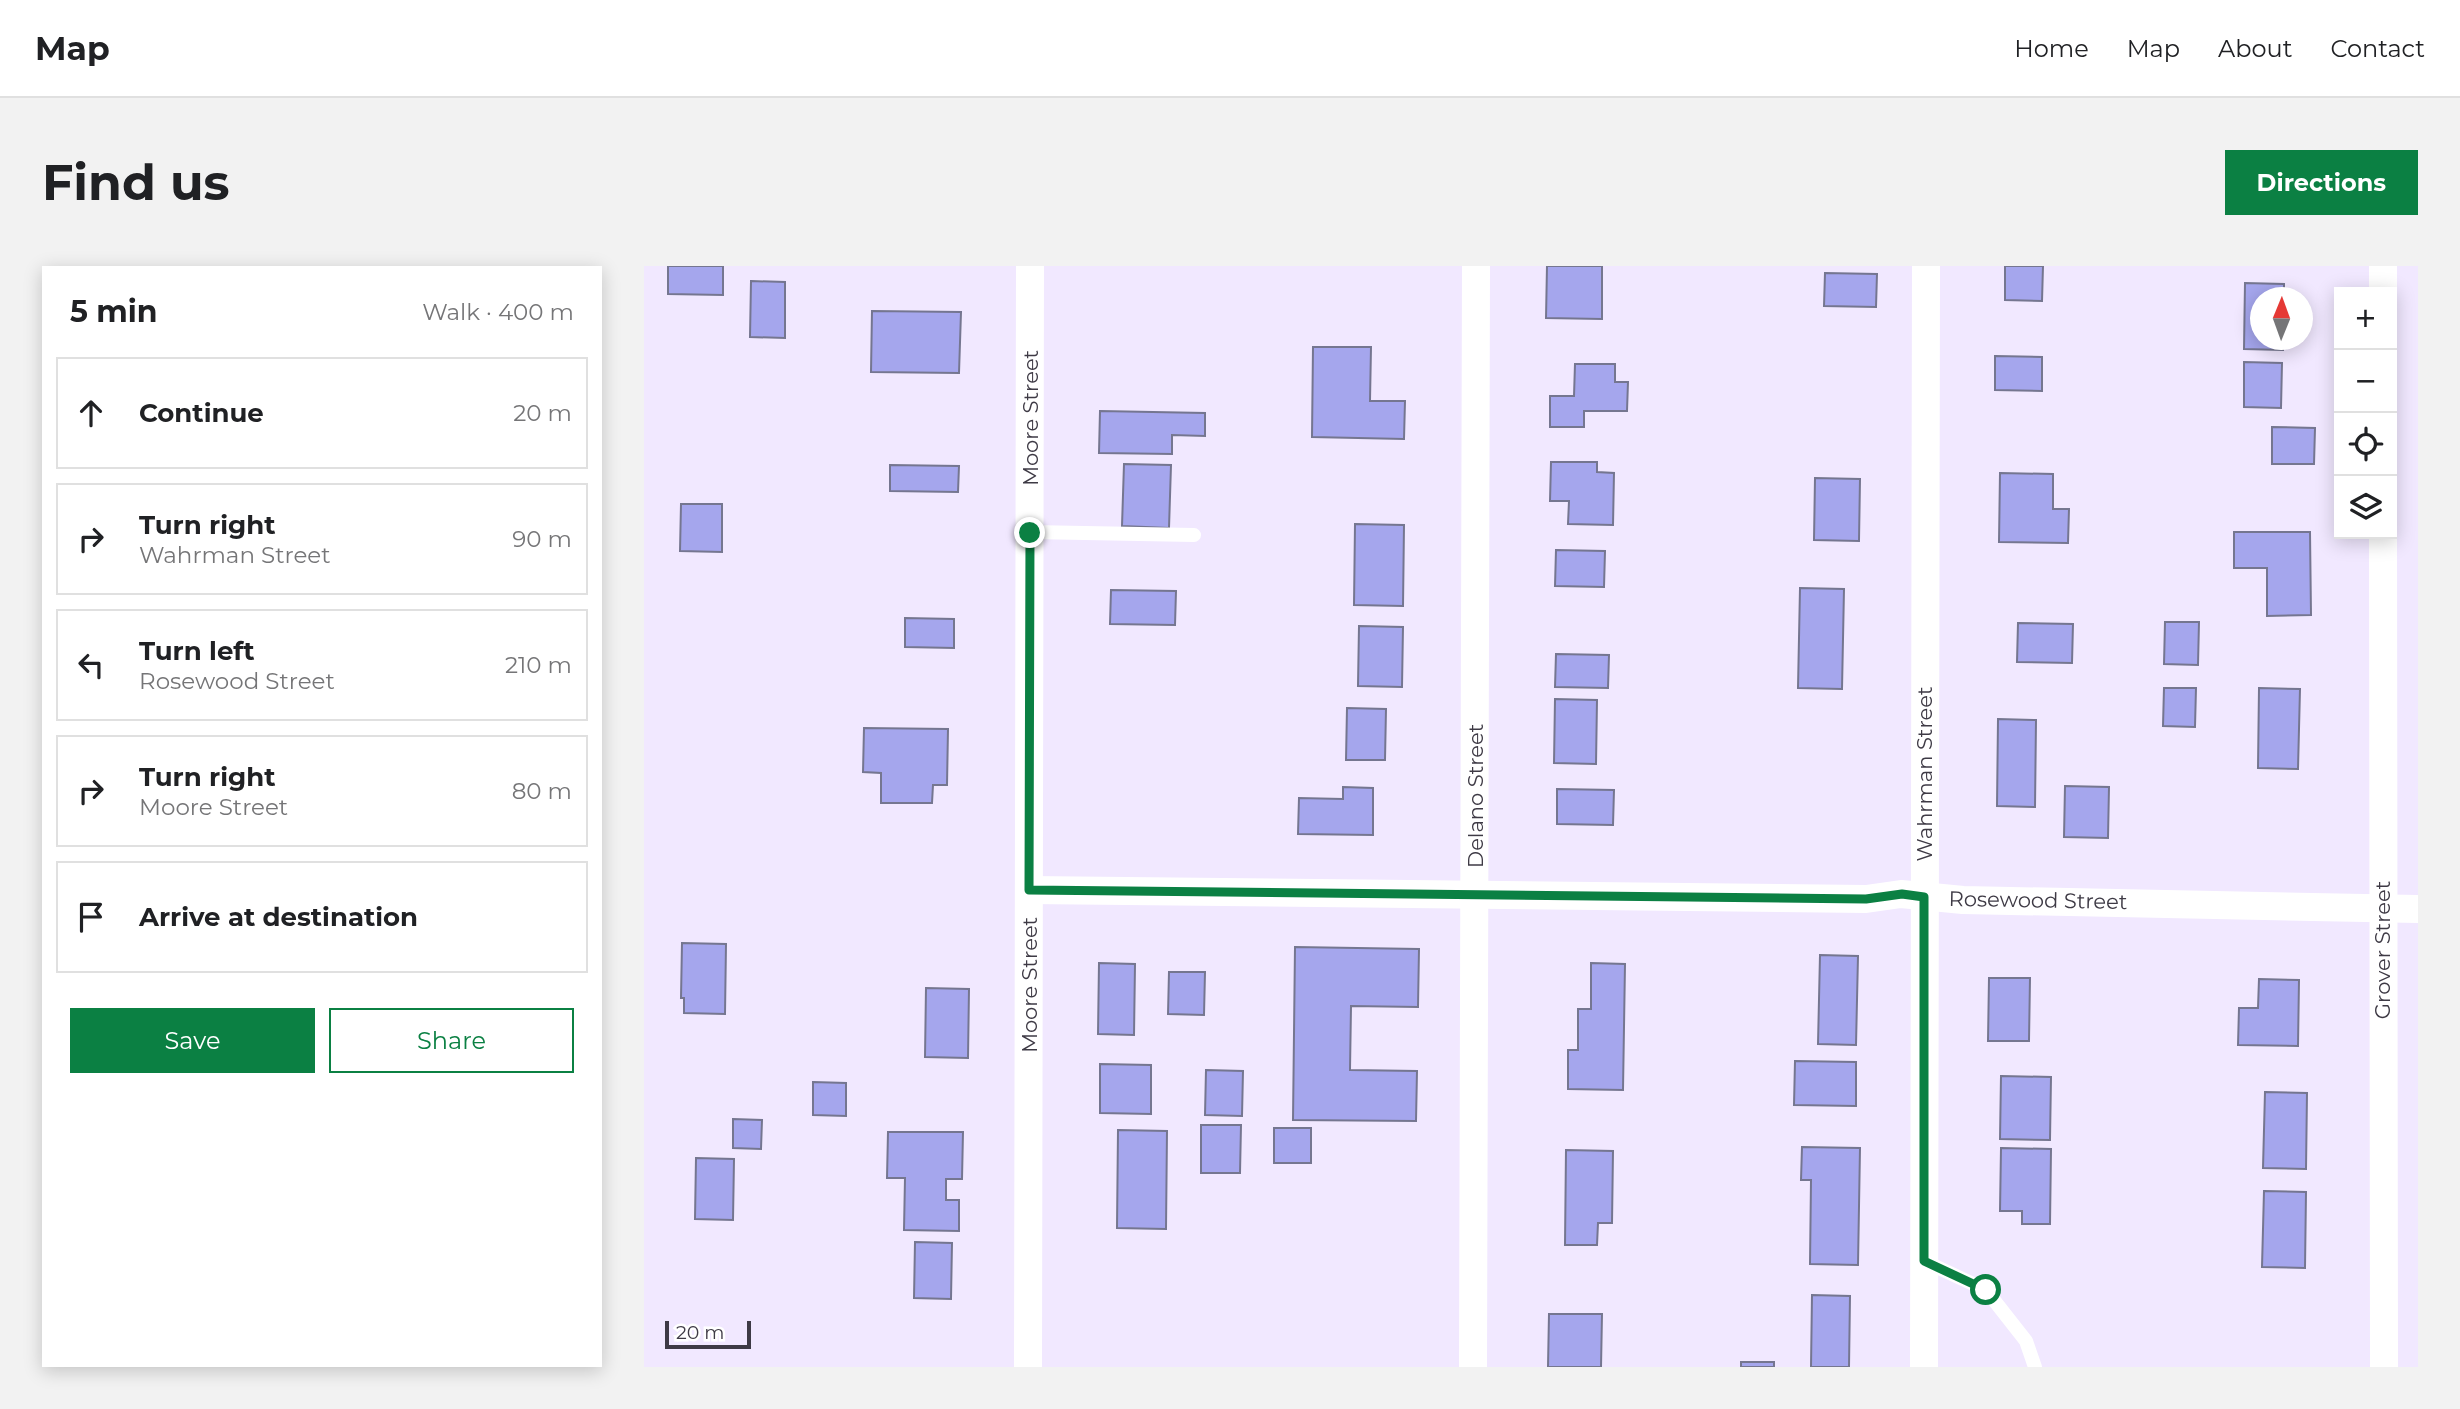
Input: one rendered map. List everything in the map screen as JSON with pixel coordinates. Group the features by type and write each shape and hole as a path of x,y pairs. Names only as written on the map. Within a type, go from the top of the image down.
{"street":[{"name":"Moore Street","path":"1028,1367 1030,266"},
{"name":"Delano Street","path":"1473,1367 1476,266"},
{"name":"Wahrman Street","path":"1924,1367 1926,266"},
{"path":"2383,266 2383,287"},
{"name":"Grover Street","path":"2383,539 2384,1367"},
{"name":"Rosewood Street","path":"1029,890 1475,897 1866,899 1902,894 1963,901 2418,909"}],"lane":[{"path":"1030,533 1194,535"},
{"path":"1924,1261 1986,1290 2026,1341 2035,1367"}],"building":[{"path":"668,266 723,266 723,295 668,294"},
{"path":"1547,266 1602,266 1602,319 1546,318"},
{"path":"2005,266 2043,266 2042,301 2005,300"},
{"path":"1825,273 1877,274 1876,307 1824,306"},
{"path":"751,281 785,282 785,338 750,337"},
{"path":"2245,283 2284,284 2284,287 2250,287 2250,349 2244,349"},
{"path":"872,311 961,312 959,373 871,372"},
{"path":"1313,347 1371,347 1370,401 1405,401 1404,439 1312,437"},
{"path":"1995,356 2042,357 2042,391 1995,390"},
{"path":"2244,362 2282,363 2281,408 2244,407"},
{"path":"1575,364 1615,364 1615,382 1628,382 1627,411 1584,411 1584,427 1550,427 1550,396 1574,396"},
{"path":"1100,411 1205,413 1205,436 1172,435 1172,454 1099,453"},
{"path":"2272,427 2315,428 2314,464 2272,464"},
{"path":"1551,462 1597,462 1597,472 1614,473 1613,525 1568,524 1569,501 1550,501"},
{"path":"1124,464 1171,465 1169,528 1122,526"},
{"path":"890,465 959,466 958,492 890,491"},
{"path":"2000,473 2053,474 2053,509 2069,509 2068,543 1999,542"},
{"path":"1815,478 1860,479 1859,541 1814,540"},
{"path":"681,504 722,504 722,552 680,551"},
{"path":"1355,524 1404,525 1403,606 1354,605"},
{"path":"2234,532 2310,532 2311,615 2267,616 2267,568 2234,568"},
{"path":"1556,550 1605,551 1604,587 1555,586"},
{"path":"1800,588 1844,589 1842,689 1798,688"},
{"path":"1111,590 1176,591 1175,625 1110,624"},
{"path":"905,618 954,619 954,648 905,647"},
{"path":"2165,622 2199,622 2198,665 2164,664"},
{"path":"2018,623 2073,624 2072,663 2017,662"},
{"path":"1359,626 1403,627 1402,687 1358,686"},
{"path":"1556,654 1609,655 1608,688 1555,687"},
{"path":"2164,688 2196,688 2195,727 2163,726"},
{"path":"2259,688 2300,689 2298,769 2258,768"},
{"path":"1555,699 1597,700 1596,764 1554,763"},
{"path":"1347,708 1386,709 1385,760 1346,760"},
{"path":"1998,719 2036,720 2035,807 1997,806"},
{"path":"864,728 948,729 947,785 933,785 932,803 881,803 881,773 863,772"},
{"path":"2065,786 2109,787 2108,838 2064,837"},
{"path":"1343,787 1373,788 1373,835 1298,834 1299,798 1343,799"},
{"path":"1557,789 1614,790 1613,825 1557,824"},
{"path":"682,943 726,944 725,1014 684,1013 684,998 681,998"},
{"path":"1295,947 1419,949 1418,1007 1351,1006 1350,1070 1417,1071 1416,1121 1293,1120"},
{"path":"1820,955 1858,956 1856,1045 1818,1044"},
{"path":"1099,963 1135,964 1134,1035 1098,1034"},
{"path":"1591,963 1625,964 1623,1090 1568,1089 1568,1050 1578,1050 1578,1009 1591,1009"},
{"path":"1169,972 1205,972 1204,1015 1168,1014"},
{"path":"1989,978 2030,978 2029,1041 1988,1041"},
{"path":"2259,979 2299,980 2298,1046 2238,1045 2239,1008 2258,1008"},
{"path":"926,988 969,989 968,1058 925,1057"},
{"path":"1795,1061 1856,1062 1856,1106 1794,1105"},
{"path":"1100,1064 1151,1065 1151,1114 1100,1113"},
{"path":"1206,1070 1243,1071 1242,1116 1205,1115"},
{"path":"2001,1076 2051,1077 2050,1140 2000,1139"},
{"path":"813,1082 846,1083 846,1116 813,1115"},
{"path":"2265,1092 2307,1093 2306,1169 2263,1168"},
{"path":"733,1119 762,1120 761,1149 733,1148"},
{"path":"1201,1125 1241,1125 1240,1173 1201,1173"},
{"path":"1274,1128 1311,1128 1311,1163 1274,1163"},
{"path":"1118,1130 1167,1131 1166,1229 1117,1228"},
{"path":"888,1132 963,1132 962,1179 946,1179 946,1200 959,1200 959,1231 904,1230 905,1178 887,1178"},
{"path":"1802,1147 1860,1148 1858,1265 1810,1264 1811,1180 1801,1180"},
{"path":"2001,1148 2051,1149 2050,1224 2022,1224 2022,1211 2000,1211"},
{"path":"1566,1150 1613,1151 1612,1223 1598,1223 1597,1245 1565,1245"},
{"path":"696,1158 734,1159 733,1220 695,1219"},
{"path":"2264,1191 2306,1192 2305,1268 2262,1267"},
{"path":"915,1242 952,1243 951,1299 914,1298"},
{"path":"1812,1295 1850,1296 1849,1367 1811,1367"},
{"path":"1549,1314 1602,1314 1601,1367 1548,1367"},
{"path":"1741,1362 1774,1362 1774,1367 1741,1367"}],"route":[{"path":"1030,533 1029,890 1475,897 1866,899 1902,894 1924,897 1924,1261 1986,1290"}]}
